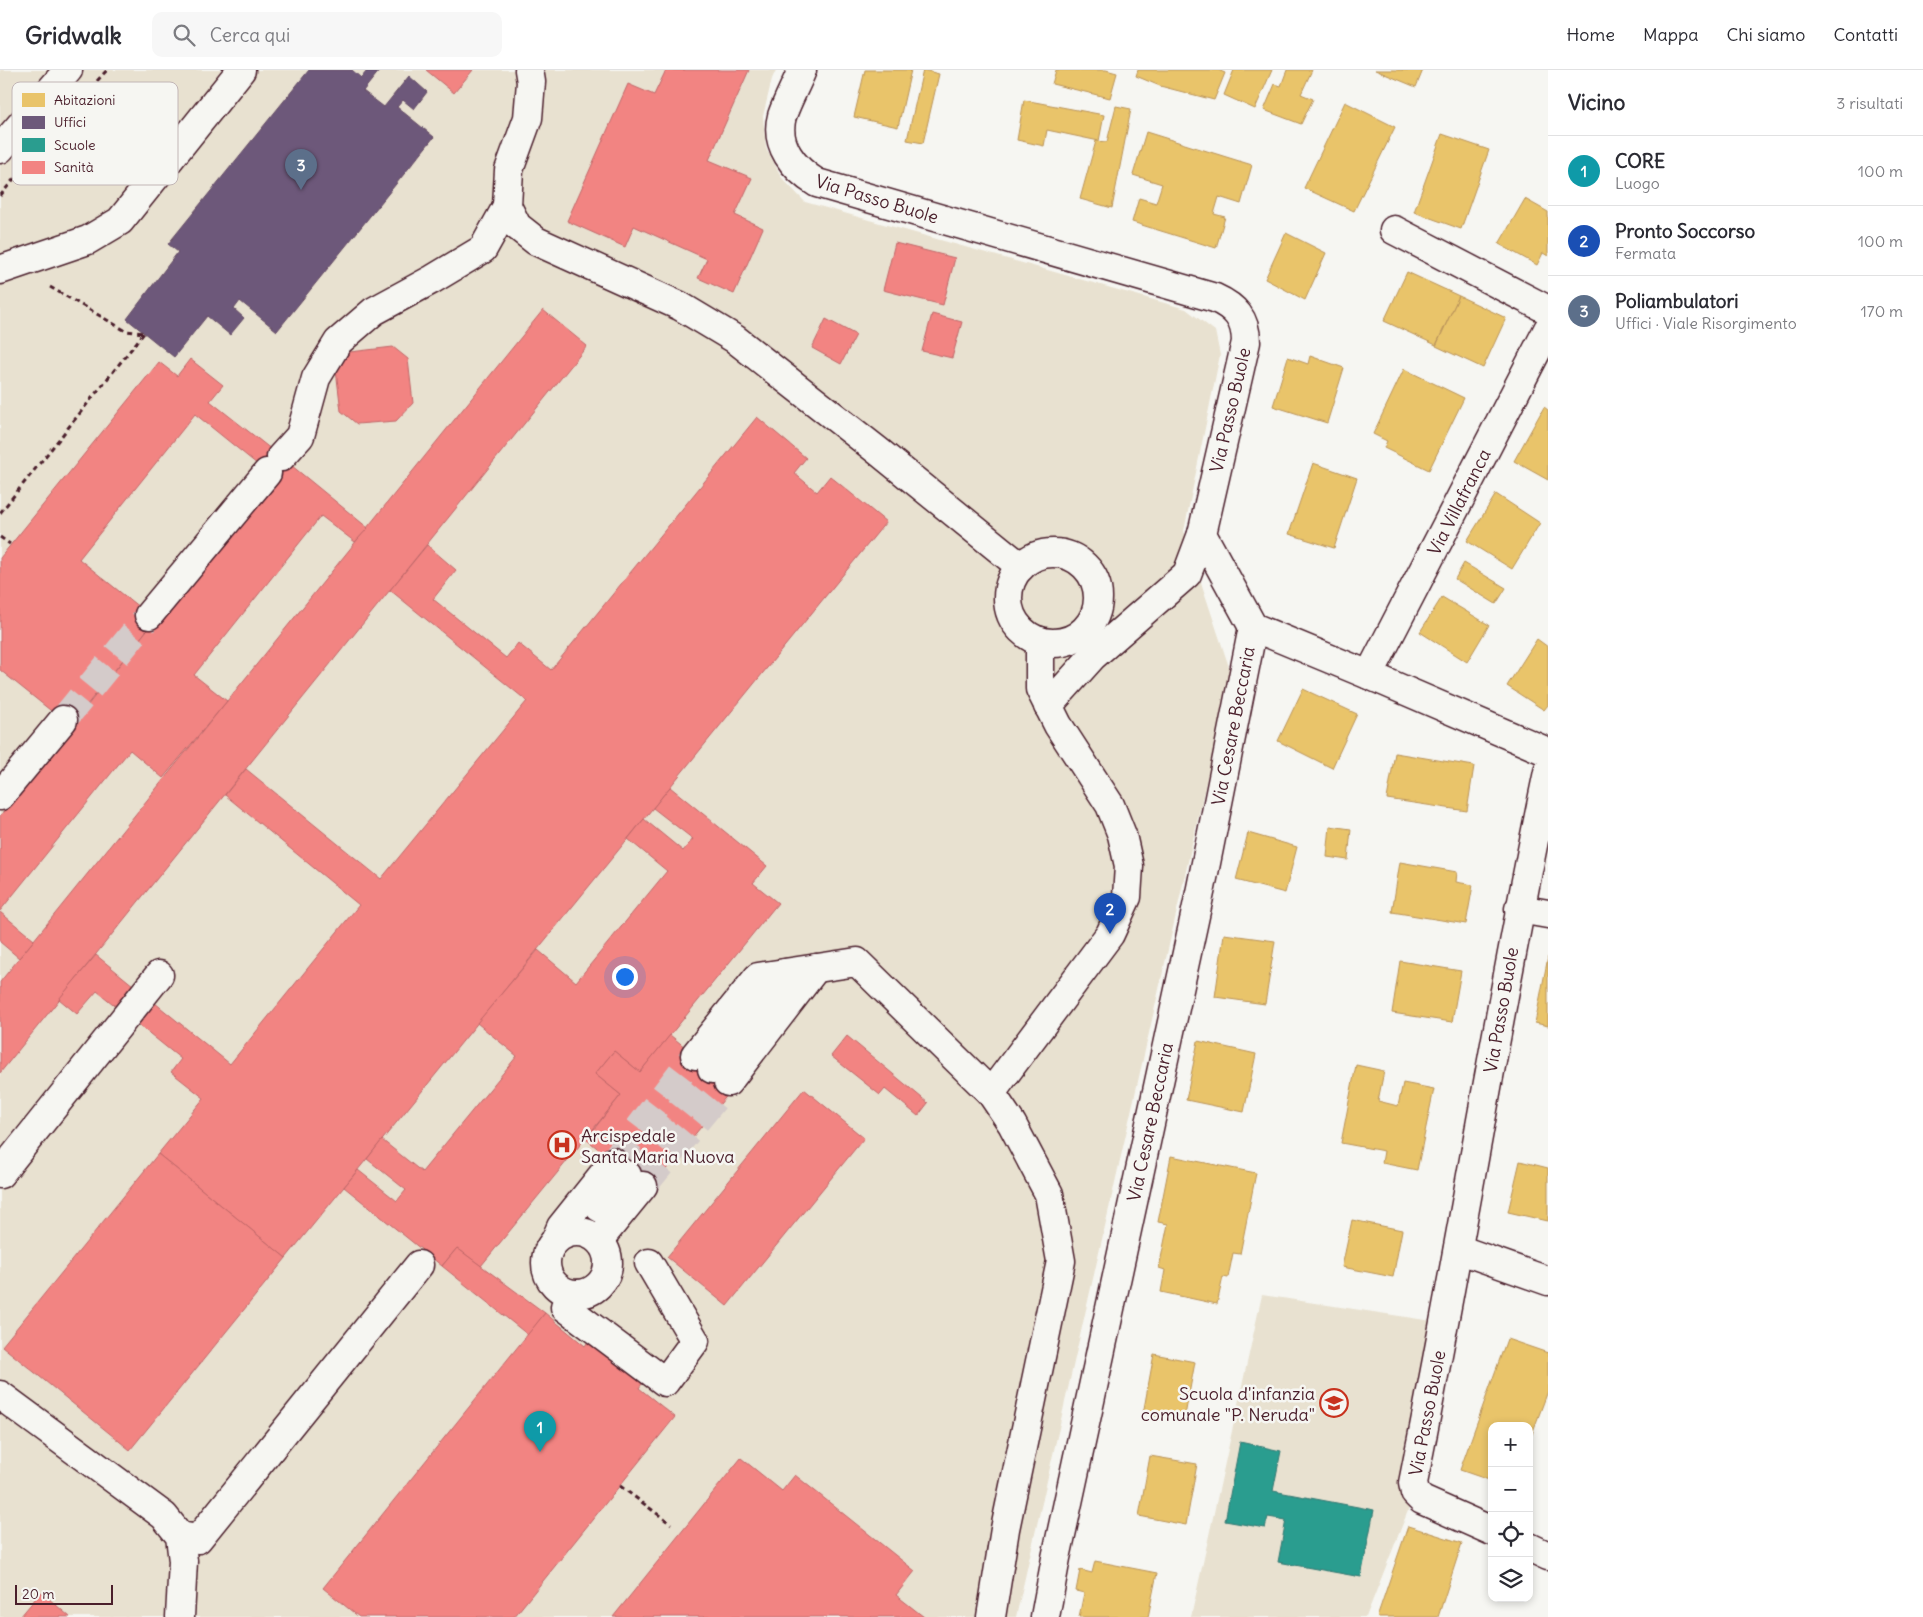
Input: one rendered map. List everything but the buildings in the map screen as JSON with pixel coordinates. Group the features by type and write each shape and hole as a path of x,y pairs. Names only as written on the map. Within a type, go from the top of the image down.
{"street":[{"path":"58,82 68,70"},
{"path":"178,149 241,70"},
{"path":"149,615 300,436 316,378 338,342 374,311 483,249 507,206 509,170 528,118 531,82 529,70"},
{"name":"Via Passo Buole","path":"802,70 782,117 781,137 790,160 799,171 817,183 1215,298 1238,313 1243,320 1246,342 1202,534 1187,574 1093,656 1048,706"},
{"path":"0,149 12,135"},
{"path":"0,270 88,240 120,221 149,185"},
{"path":"507,206 517,226 536,241 680,306 735,339 878,451 1021,567"},
{"path":"1394,230 1548,310"},
{"name":"Via Villafranca","path":"1369,674 1548,328"},
{"path":"1202,534 1253,627 1369,674 1548,752"},
{"path":"1045,554 1059,554 1073,558 1084,566 1093,577 1098,590 1098,606 1093,620 1084,632 1070,640 1056,643 1040,641 1028,636 1012,616 1008,603 1009,590 1013,578 1021,567 1032,559 1045,554"},
{"name":"Via Cesare Beccaria","path":"1045,1617 1056,1558 1201,888 1253,627"},
{"path":"992,1093 1110,934 1127,897 1129,866 1122,835 1110,805 1058,725 1040,689 1040,641"},
{"path":"0,796 63,720"},
{"name":"Via Passo Buole","path":"1488,1529 1422,1500 1416,1493 1413,1483 1458,1249 1519,909 1548,772"},
{"path":"1519,909 1548,914"},
{"path":"816,968 711,1069 758,977 786,973 816,968 857,962 992,1093 1012,1124 1048,1194 1061,1261 1005,1529 992,1617"},
{"path":"0,1174 159,975"},
{"path":"555,1241 560,1227 628,1174 590,1236"},
{"path":"571,1232 590,1236 606,1249 609,1258 606,1274 597,1287 588,1292 578,1294 568,1292 551,1280 546,1260 548,1250 555,1241 562,1235 571,1232"},
{"path":"1458,1249 1548,1281"},
{"path":"578,1294 565,1307 665,1382 695,1341 649,1263"},
{"path":"180,1536 198,1539 419,1265"},
{"path":"0,1395 164,1516 180,1536 184,1561 180,1617"},
{"path":"1533,1549 1548,1556"}],"path":[{"path":"0,513 144,333 126,331 49,286"},
{"path":"0,537 10,544"},
{"path":"620,1486 671,1524"}],"shaded area":[{"name":"Arcispedale Santa Maria Nuova","path":"0,70 776,70 763,116 766,148 782,178 805,202 1186,309 1215,331 1220,355 1184,531 1231,673 1016,1617 0,1617"},
{"name":"Scuola d'infanzia comunale \"P. Neruda\"","path":"1262,1295 1445,1323 1415,1493 1366,1617 1191,1617"}],"tunnel":[{"path":"63,720 149,615"},
{"path":"613,1162 695,1055"},
{"path":"627,1175 712,1069"},
{"path":"643,1186 728,1082"}],"place":[{"name":"Poliambulatori","path":"301,190"},
{"name":"Pronto Soccorso","path":"1110,934"},
{"name":"Arcispedale Santa Maria Nuova","path":"562,1145"},
{"name":"Scuola d'infanzia comunale \"P. Neruda\"","path":"1334,1403"},
{"name":"CORE","path":"540,1452"}]}
